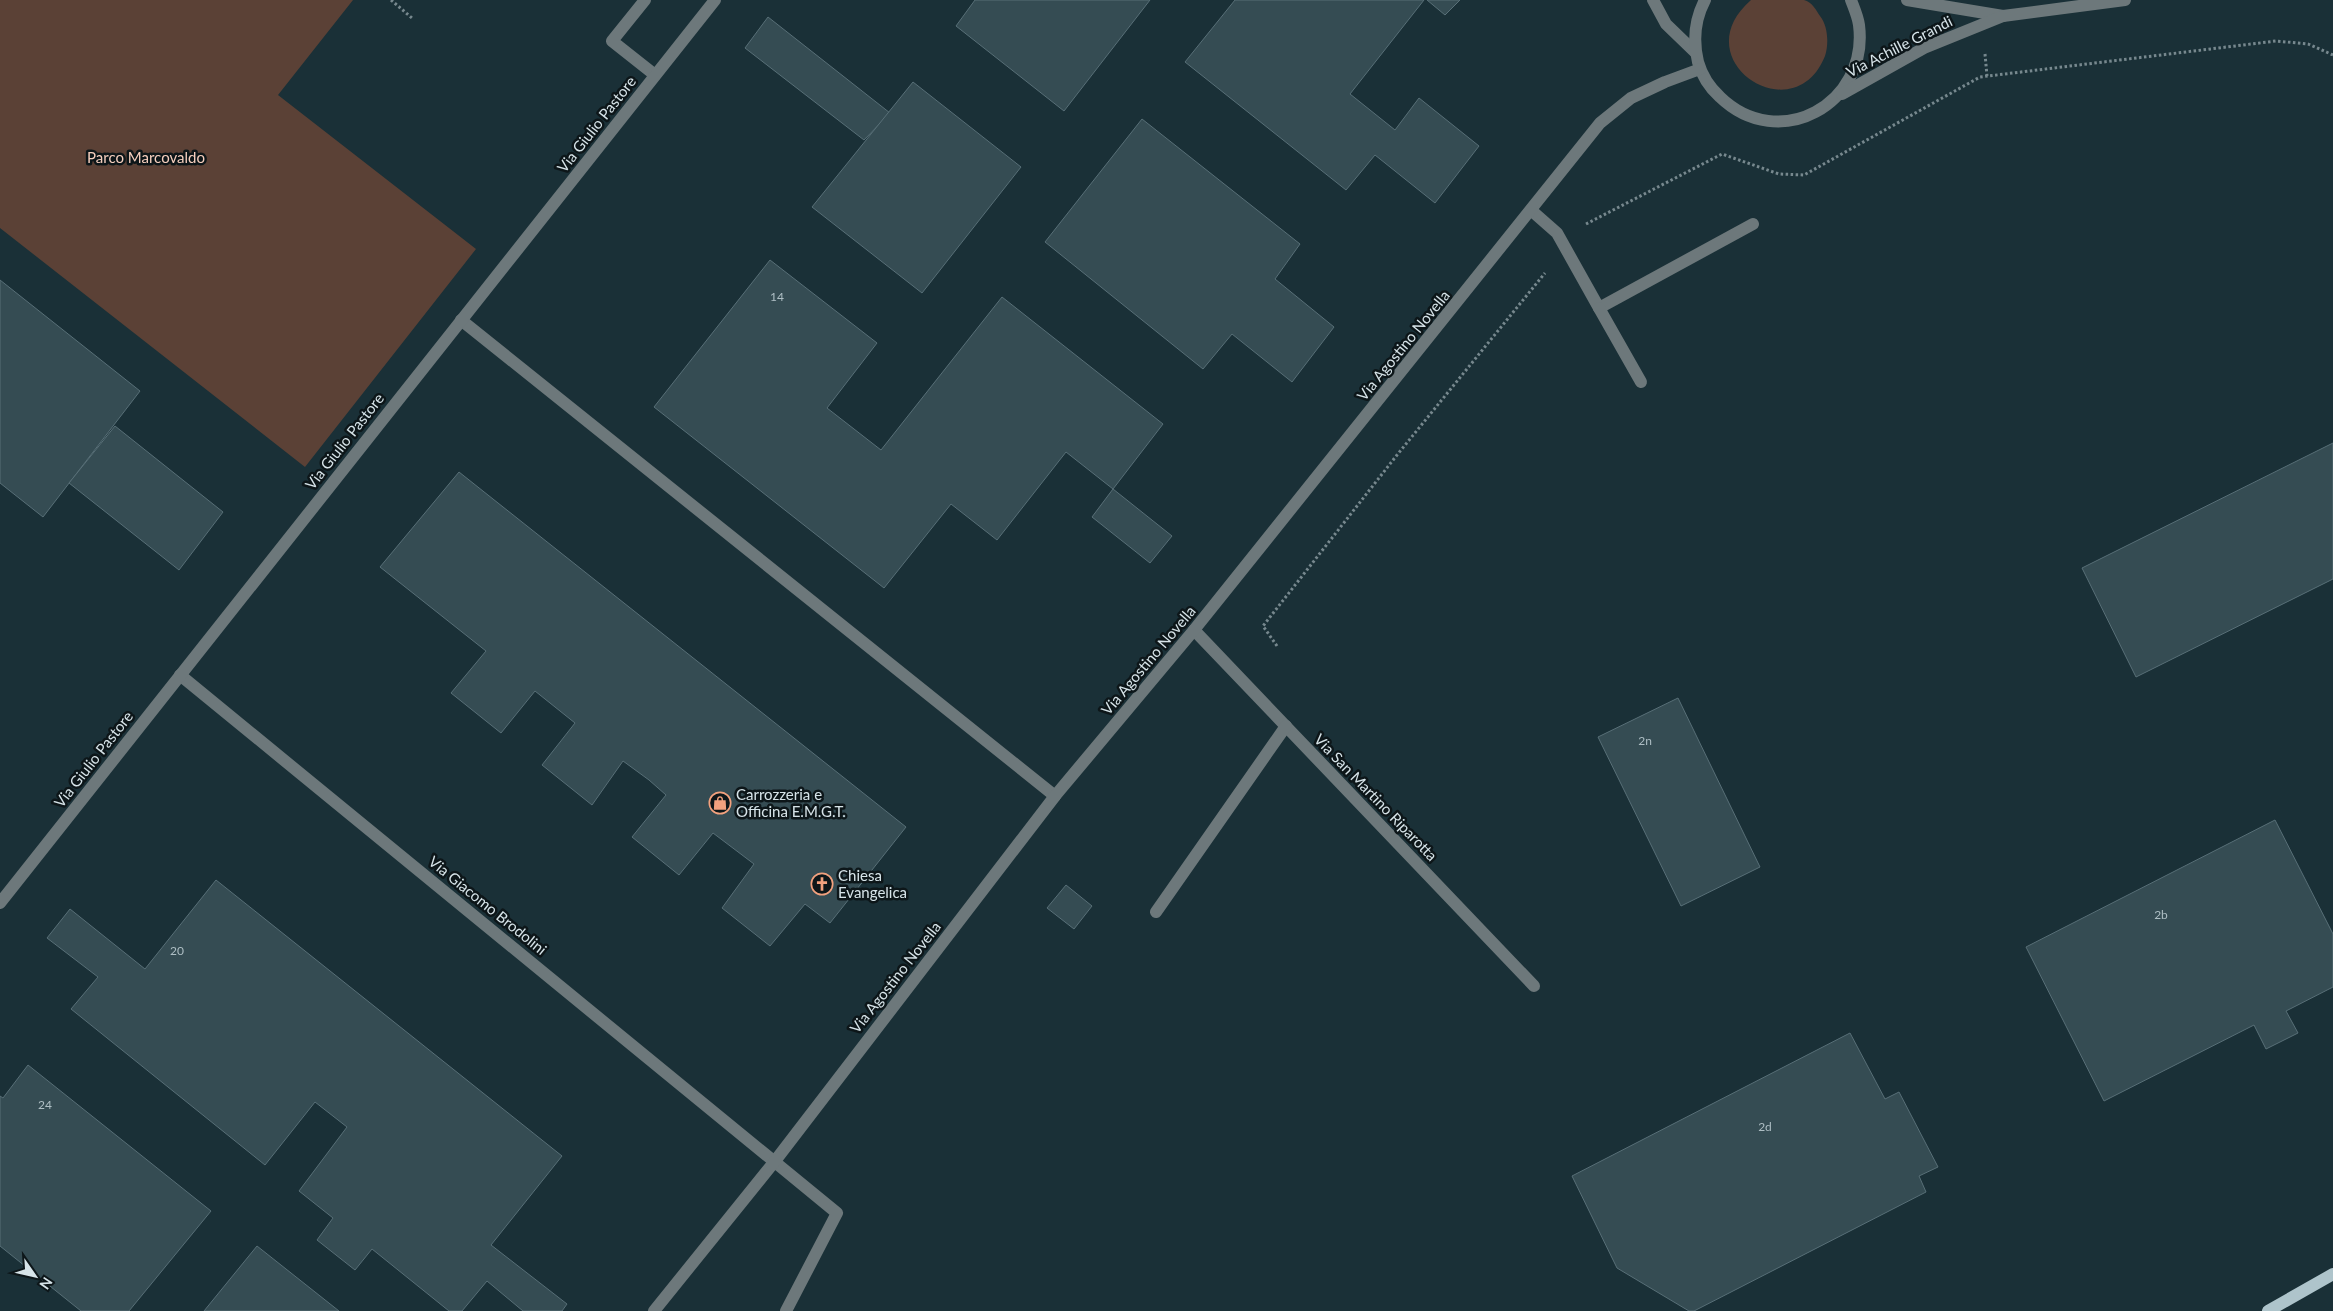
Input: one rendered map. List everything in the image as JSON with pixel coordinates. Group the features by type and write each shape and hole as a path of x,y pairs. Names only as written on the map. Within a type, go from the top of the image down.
{"main road":[{"path":"2268,1311 2333,1274"}],"street":[{"path":"645,0 612,41 655,75"},
{"name":"Via Giulio Pastore","path":"0,903 715,0"},
{"path":"1653,0 1666,24 1696,53"},
{"name":"Via Achille Grandi","path":"1705,0 1700,9 1695,31 1696,53 1700,69 1712,90 1729,107 1750,118 1774,122 1797,120 1820,111 1838,96 1924,48 2003,16 2125,0"},
{"name":"Via Achille Grandi","path":"1838,96 1853,74 1860,49 1859,23 1851,0"},
{"name":"Via Achille Grandi","path":"1907,0 2003,16"},
{"name":"Via Agostino Novella","path":"654,1311 775,1161 1055,796 1194,630 1532,211 1600,123 1631,98 1665,82 1700,69"},
{"path":"1532,211 1557,233 1641,382"},
{"path":"1599,308 1753,224"},
{"path":"461,320 1055,796"},
{"name":"Via San Martino Riparotta","path":"1194,630 1534,986"},
{"name":"Via Giacomo Brodolini","path":"180,675 837,1212 786,1311"},
{"path":"1156,912 1286,726"}],"path":[{"path":"391,0 412,18"},
{"path":"1585,224 1722,154 1779,174 1804,175 1980,77 2276,41 2308,44 2333,55"},
{"path":"1277,646 1263,626 1391,462 1546,272"}],"green space":[{"name":"Parco Marcovaldo","path":"0,0 353,0 278,95 476,249 305,467 0,228"},
{"path":"1751,0 1804,0 1809,2 1815,9 1825,25 1827,46 1825,56 1810,78 1791,89 1770,88 1750,80 1736,65 1729,45 1733,23"}],"building":[{"path":"975,0 1150,0 1064,111 956,26"},
{"path":"1235,0 1424,0 1350,94 1395,130 1419,98 1479,146 1435,203 1375,155 1346,190 1185,62"},
{"path":"1427,0 1460,0 1445,15"},
{"path":"768,17 890,113 864,140 745,48"},
{"path":"913,82 1021,167 922,293 812,207"},
{"path":"1142,119 1300,244 1275,279 1334,327 1292,382 1232,334 1203,369 1045,242"},
{"path":"770,260 877,343 827,408 881,450 1002,297 1163,424 1113,489 1066,452 997,540 951,504 884,588 654,407"},
{"path":"0,280 140,391 43,517 0,483"},
{"path":"115,426 223,512 179,570 69,483"},
{"path":"2333,443 2333,579 2136,677 2082,568"},
{"path":"459,472 906,827 830,923 805,904 770,946 722,908 754,864 713,833 679,875 632,837 666,795 649,780 623,761 592,805 542,765 575,723 535,691 501,733 451,693 486,651 380,567"},
{"path":"1113,489 1172,536 1150,563 1092,517"},
{"path":"1678,698 1760,867 1681,906 1598,737"},
{"path":"2275,820 2333,934 2333,987 2286,1011 2298,1033 2266,1049 2254,1025 2104,1101 2026,947"},
{"path":"216,880 562,1156 491,1245 567,1304 562,1311 523,1311 487,1281 462,1311 449,1311 372,1249 355,1270 317,1240 333,1218 299,1191 347,1127 315,1102 265,1165 71,1009 98,977 47,938 70,909 145,969"},
{"path":"1066,885 1092,906 1074,929 1047,908"},
{"path":"1850,1033 1885,1099 1899,1092 1938,1167 1919,1176 1926,1192 1694,1311 1689,1311 1617,1268 1572,1176"},
{"path":"28,1065 211,1211 129,1311 81,1311 0,1246 0,1096 3,1098"},
{"path":"257,1246 339,1311 204,1311"}],"place":[{"name":"Carrozzeria e Officina E.M.G.T.","path":"720,803"},
{"name":"Chiesa Evangelica","path":"822,884"}]}
